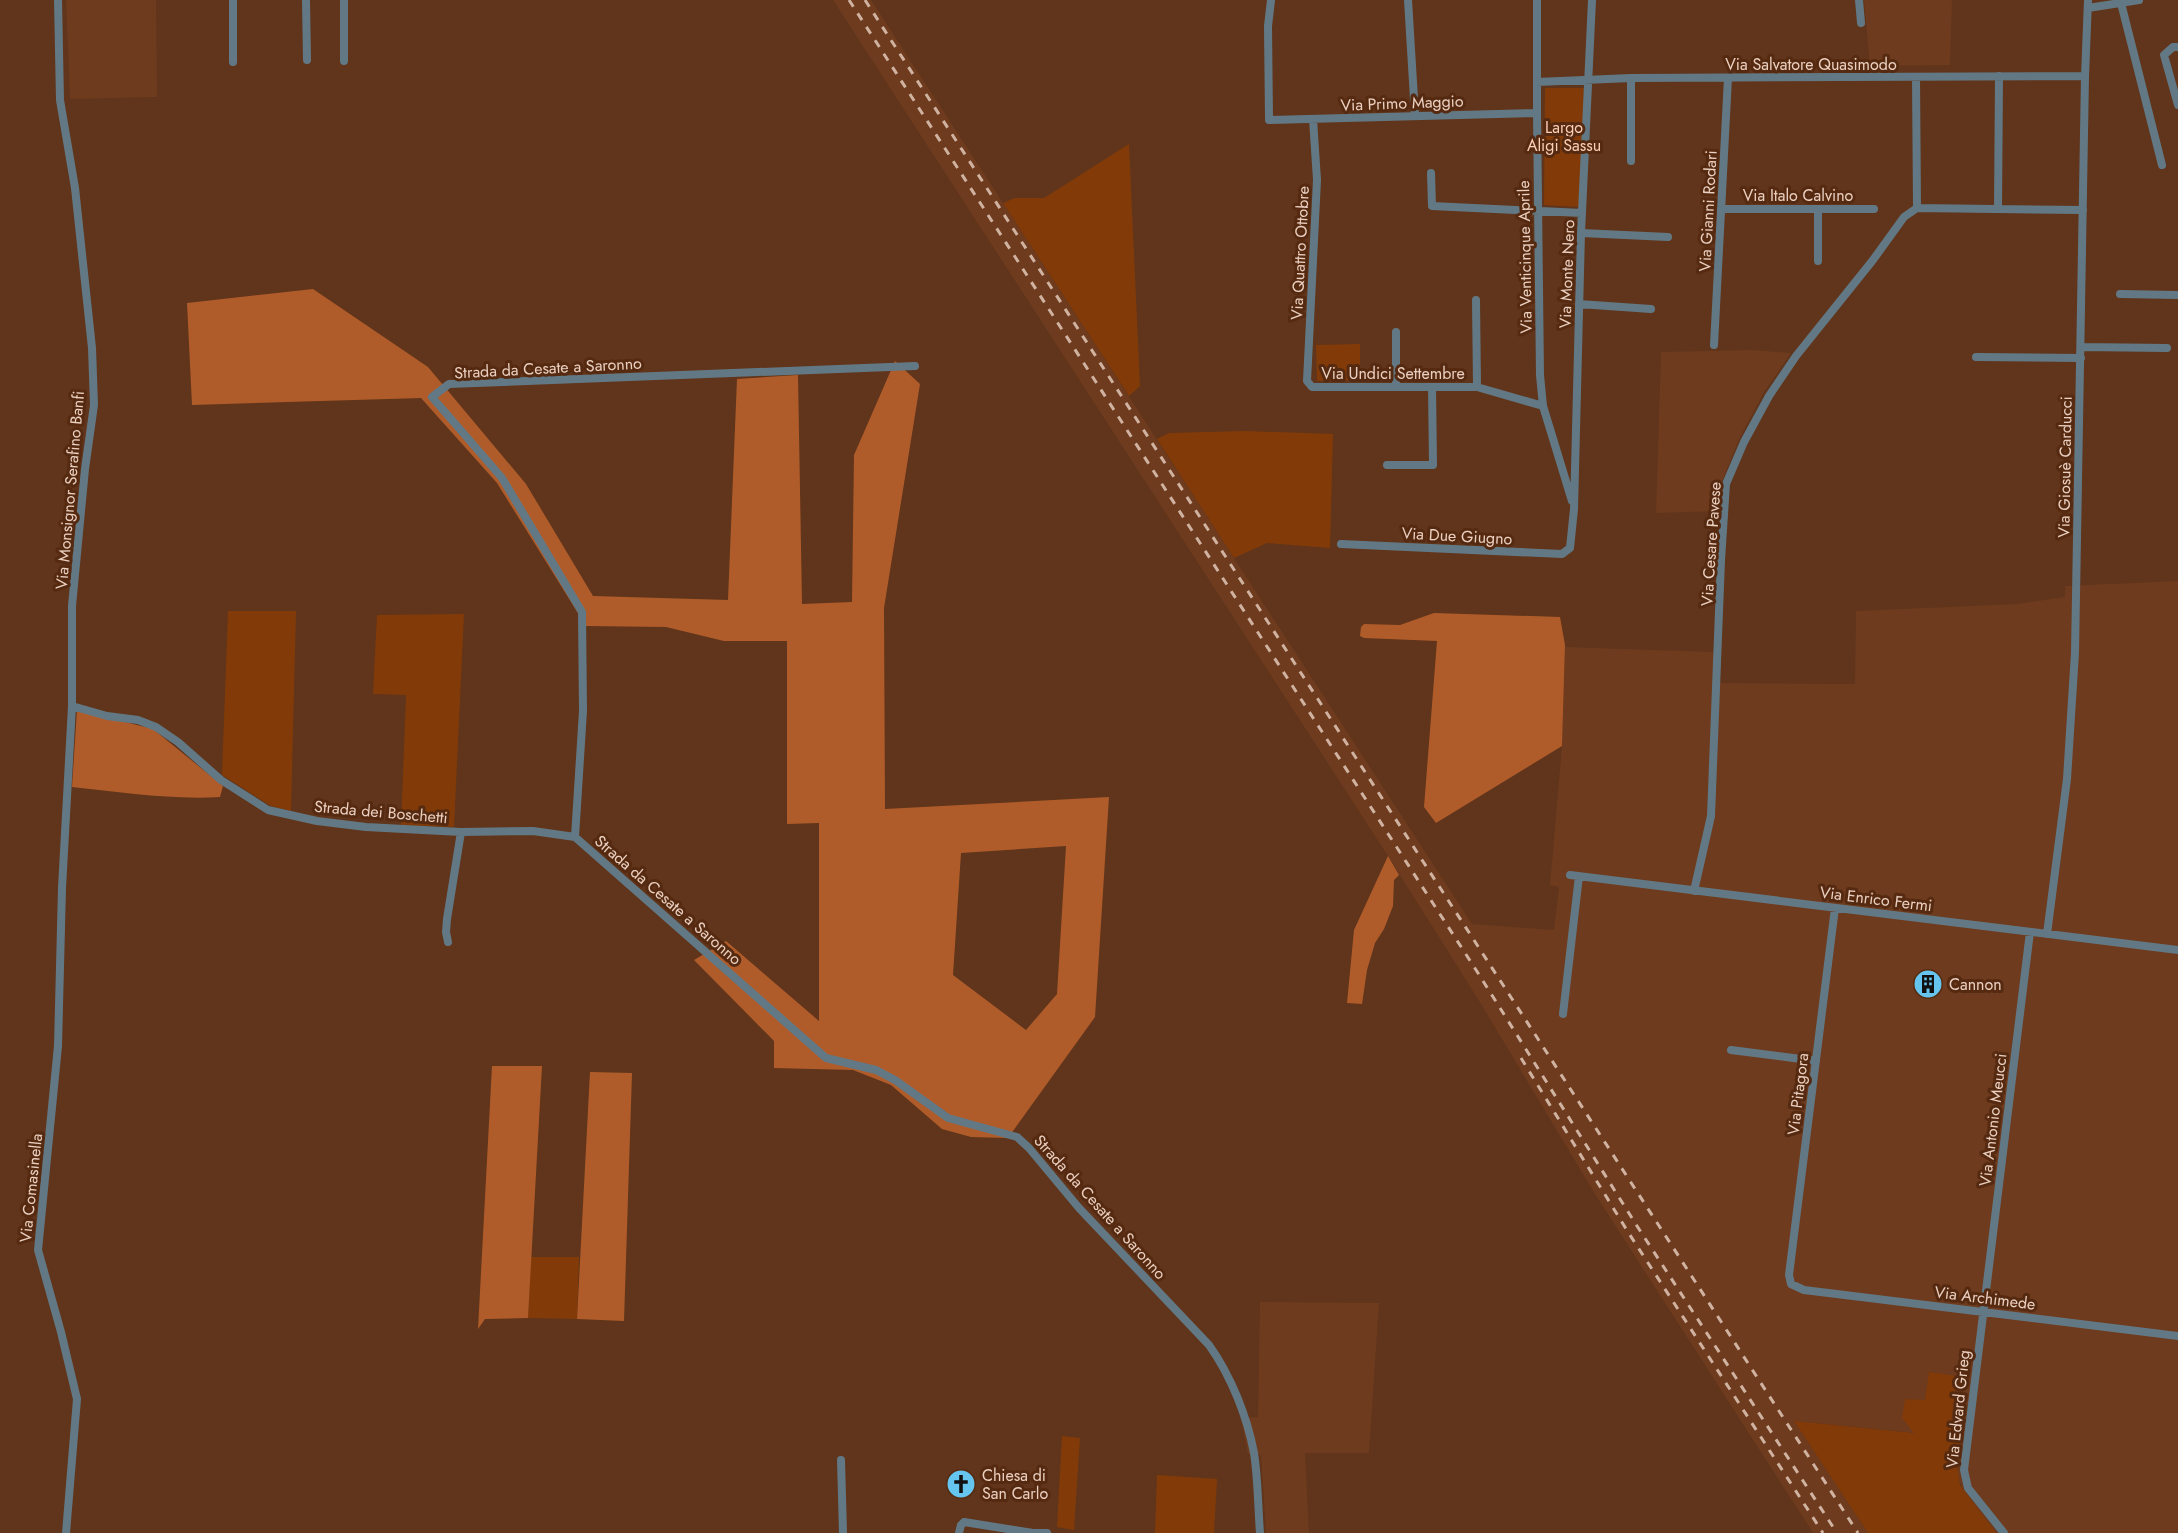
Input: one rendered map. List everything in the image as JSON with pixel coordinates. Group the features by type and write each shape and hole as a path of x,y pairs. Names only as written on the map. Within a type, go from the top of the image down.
{"street":[{"name":"Via Monsignor Serafino Banfi","path":"58,0 60,100 75,188 92,348 94,405 85,469 72,606 72,706 63,878"},
{"path":"233,0 233,62"},
{"path":"306,0 307,60"},
{"path":"344,0 344,61"},
{"name":"Via Primo Maggio","path":"1271,0 1268,26 1269,120 1537,113"},
{"path":"1408,0 1415,115"},
{"name":"Via Venticinque Aprile","path":"1538,0 1540,375 1543,406 1574,509"},
{"name":"Via Monte Nero","path":"1570,548 1574,509 1581,233 1592,0"},
{"path":"1859,0 1861,23"},
{"path":"2088,4 2139,0"},
{"path":"2121,3 2162,165"},
{"name":"Via Giosuè Carducci","path":"2047,934 2067,779 2075,653 2088,4"},
{"path":"2178,47 2173,46 2164,55 2178,105"},
{"path":"1998,76 1998,209"},
{"name":"Via Salvatore Quasimodo","path":"1537,82 1631,78 2085,76"},
{"path":"1916,77 1917,208 2083,210"},
{"path":"1631,78 1631,161"},
{"name":"Via Gianni Rodari","path":"1714,345 1728,78"},
{"name":"Via Quattro Ottobre","path":"1312,387 1307,381 1317,180 1313,119"},
{"path":"1431,173 1432,206 1582,213"},
{"name":"Via Cesare Pavese","path":"1694,891 1711,816 1726,484 1744,442 1769,396 1796,356 1874,260 1904,217 1917,208"},
{"name":"Via Italo Calvino","path":"1721,209 1874,209"},
{"path":"1818,209 1818,261"},
{"path":"1581,233 1668,237"},
{"path":"2120,294 2178,295"},
{"path":"1476,300 1477,387"},
{"path":"1580,304 1651,309"},
{"path":"1396,332 1396,387"},
{"path":"2081,347 2167,348"},
{"path":"1976,357 2081,358"},
{"name":"Strada da Cesate a Saronno","path":"915,366 449,384 432,397 502,478 582,612 583,711 575,837 826,1058 876,1070 895,1080 948,1118 1011,1135 1022,1142 1079,1208 1209,1345 1226,1373 1242,1411 1254,1454 1260,1533"},
{"name":"Via Undici Settembre","path":"1312,387 1477,387 1543,406"},
{"path":"1386,465 1433,465 1432,387"},
{"name":"Via Due Giugno","path":"1341,544 1562,554 1570,548"},
{"name":"Strada dei Boschetti","path":"72,706 107,716 138,720 156,727 178,742 221,780 268,810 317,821 366,828 461,832 533,831 575,837"},
{"path":"448,942 447,919 461,832"},
{"name":"Via Enrico Fermi","path":"1570,875 2178,950"},
{"path":"1563,1014 1580,876"},
{"name":"Via Comasinella","path":"63,878 58,1046 38,1250 77,1399 66,1533"},
{"name":"Via Pitagora","path":"1791,1284 1789,1275 1835,908"},
{"name":"Via Antonio Meucci","path":"1983,1312 2030,932"},
{"path":"1731,1050 1816,1061"},
{"name":"Via Archimede","path":"1791,1284 1804,1290 2178,1336"},
{"name":"Via Edvard Grieg","path":"1983,1312 1964,1470 1968,1488 2004,1533"},
{"path":"841,1460 843,1533"},
{"path":"959,1533 964,1522 1033,1533 1047,1533"}],"shaded area":[{"path":"66,0 156,0 157,97 70,99"},
{"path":"833,0 871,0 1472,924 1554,930 1559,887 1550,885 1562,746 1565,647 1714,652 1714,683 1855,684 1856,611 2017,604 2065,597 2065,586 2178,581 2178,1533 1996,1533 1965,1494 1957,1476 1962,1425 1951,1423 1957,1376 1929,1372 1925,1401 1905,1399 1915,1433 1794,1421 1868,1533 1813,1533 1595,1194 1481,1004 1388,856"},
{"path":"1864,0 1952,0 1950,65 1870,66"},
{"path":"313,289 428,367 526,484 593,596 728,600 737,379 798,375 802,604 852,602 854,455 895,361 920,384 884,608 885,809 1109,797 1095,1017 1008,1138 971,1137 942,1129 891,1085 853,1070 774,1068 774,1041 694,960 726,941 819,1021 819,823 787,824 787,641 724,641 666,627 586,626 497,483 421,398 192,405 187,303","holes":["1066,846 1057,994 1026,1030 953,975 961,853"]},
{"path":"1752,350 1791,353 1764,392 1739,439 1721,484 1719,511 1656,513 1661,352"},
{"path":"1434,613 1560,617 1565,645 1562,746 1436,823 1424,807 1437,641 1360,636 1361,627 1364,624 1400,625"},
{"path":"77,710 153,729 223,786 220,797 165,796 72,787"},
{"path":"1388,856 1399,875 1394,880 1393,906 1384,929 1375,943 1367,970 1362,1004 1347,1003 1354,930"},
{"path":"492,1066 542,1066 528,1318 485,1319 478,1329"},
{"path":"590,1072 632,1073 624,1321 577,1319"},
{"path":"1260,1302 1379,1303 1369,1453 1305,1453 1309,1533 1266,1533 1261,1455 1248,1454 1241,1418 1258,1417"}],"green space":[{"name":"Largo Aligi Sassu","path":"1545,88 1584,88 1580,207 1544,205"},
{"path":"1129,144 1140,386 1129,396 1003,203 1015,198 1044,198"},
{"path":"1360,344 1360,380 1317,381 1316,345"},
{"path":"1246,431 1333,434 1330,548 1267,543 1234,558 1157,439 1169,433"},
{"path":"228,611 296,611 291,811 271,806 222,775"},
{"path":"464,614 454,827 401,825 406,695 373,694 377,615"},
{"path":"531,1257 579,1257 577,1319 528,1318"},
{"path":"1929,1372 1957,1376 1951,1423 1962,1425 1957,1465 1960,1485 1996,1533 1868,1533 1794,1421 1914,1433 1902,1418 1905,1399 1925,1400"},
{"path":"1062,1436 1080,1438 1074,1530 1057,1527"},
{"path":"1157,1475 1217,1479 1214,1533 1155,1533"}],"railway":[{"path":"849,0 1478,973 1637,1226 1837,1533"},
{"path":"865,0 1858,1533"},
{"path":"1521,1058 1628,1232 1823,1533"}],"place":[{"name":"Cannon","path":"1928,984"},
{"name":"Chiesa di San Carlo","path":"961,1484"}]}
